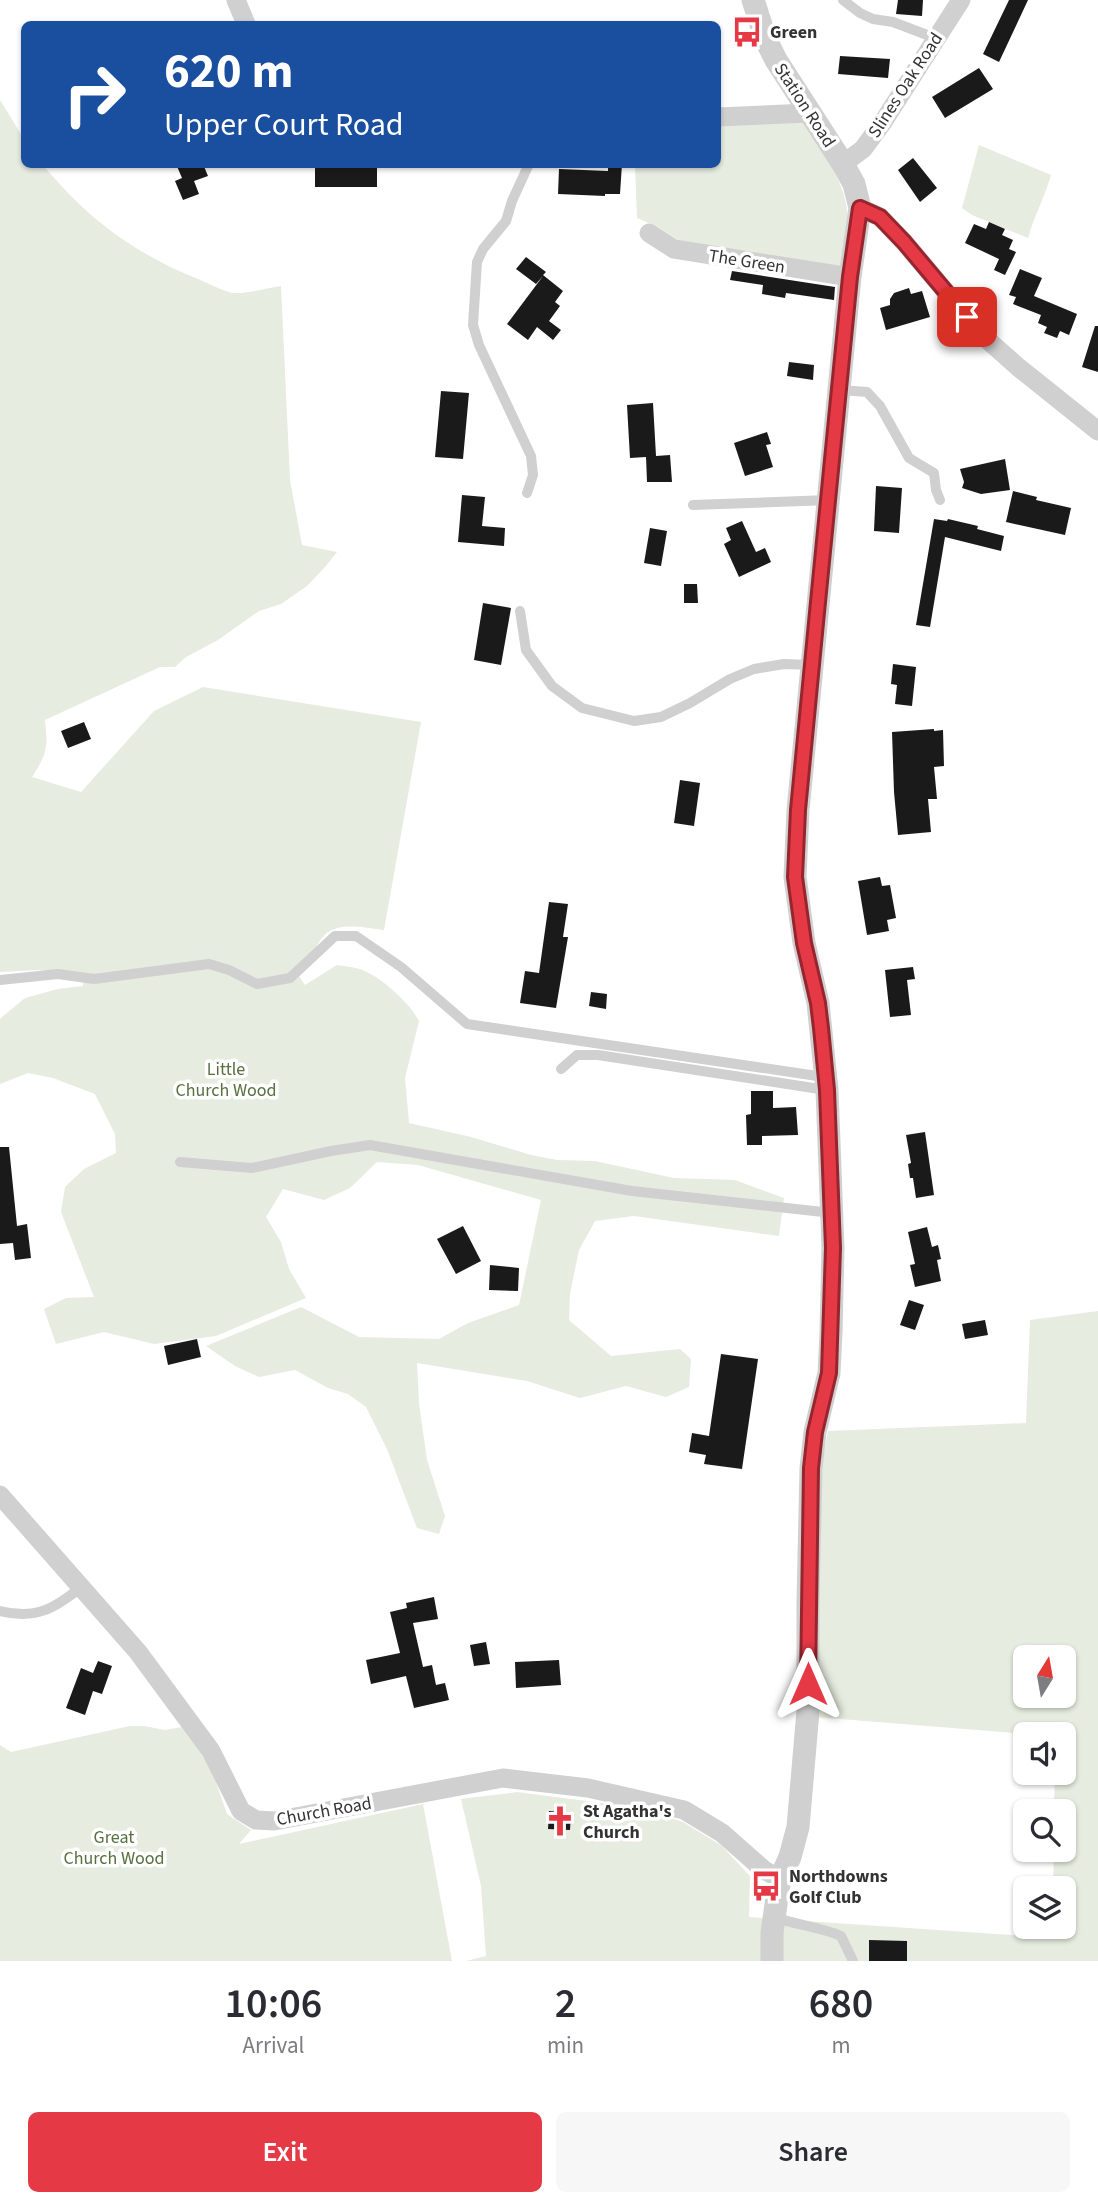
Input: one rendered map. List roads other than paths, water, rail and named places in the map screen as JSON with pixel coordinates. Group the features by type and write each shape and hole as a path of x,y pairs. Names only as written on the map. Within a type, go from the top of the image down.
{"street":[{"path":"236,0 245,21"},
{"name":"Station Road","path":"753,0 771,50 844,164 854,184 860,208"},
{"name":"Slines Oak Road","path":"844,164 863,149 883,122 961,0"},
{"path":"721,117 809,113"},
{"path":"772,1961 774,1917 780,1879 790,1857 798,1827 808,1712 811,1468 815,1432 829,1373 833,1248 826,1084 818,1003 804,943 795,877 798,810 850,277 860,208 880,217 983,336 1018,368 1098,431"},
{"name":"The Green","path":"649,233 674,249 850,277"},
{"name":"Church Road","path":"0,1495 138,1652 212,1751 241,1811 256,1820 274,1821 503,1778 589,1788 684,1810 722,1833 764,1870 780,1879"}],"lane":[{"path":"843,0 873,19 894,22 935,38"},
{"path":"527,168 506,221 483,249 477,262 474,325 479,345 531,456 533,475 527,493"},
{"path":"839,390 867,392 880,407 909,458 934,473 940,500"},
{"path":"694,505 829,500"},
{"path":"520,611 526,650 552,686 582,708 634,721 661,717 691,703 730,679 754,669 784,664 812,665"},
{"path":"0,980 58,974 94,979 209,964 229,970 257,984 290,978 335,936 356,936 401,967 467,1024 826,1084"},
{"path":"561,1069 577,1055 598,1055 826,1084"},
{"path":"180,1162 252,1168 370,1145 632,1191 832,1213"},
{"path":"0,1611 37,1614 53,1608 82,1587"},
{"path":"774,1917 841,1936 853,1961"}],"place":[{"name":"Green","path":"747,32"},
{"name":"St Agatha's Church","path":"560,1821"},
{"name":"Northdowns Golf Club","path":"766,1886"}],"park label":[{"name":"Little Church Wood","path":"226,1079"},
{"name":"Great Church Wood","path":"114,1847"}]}
